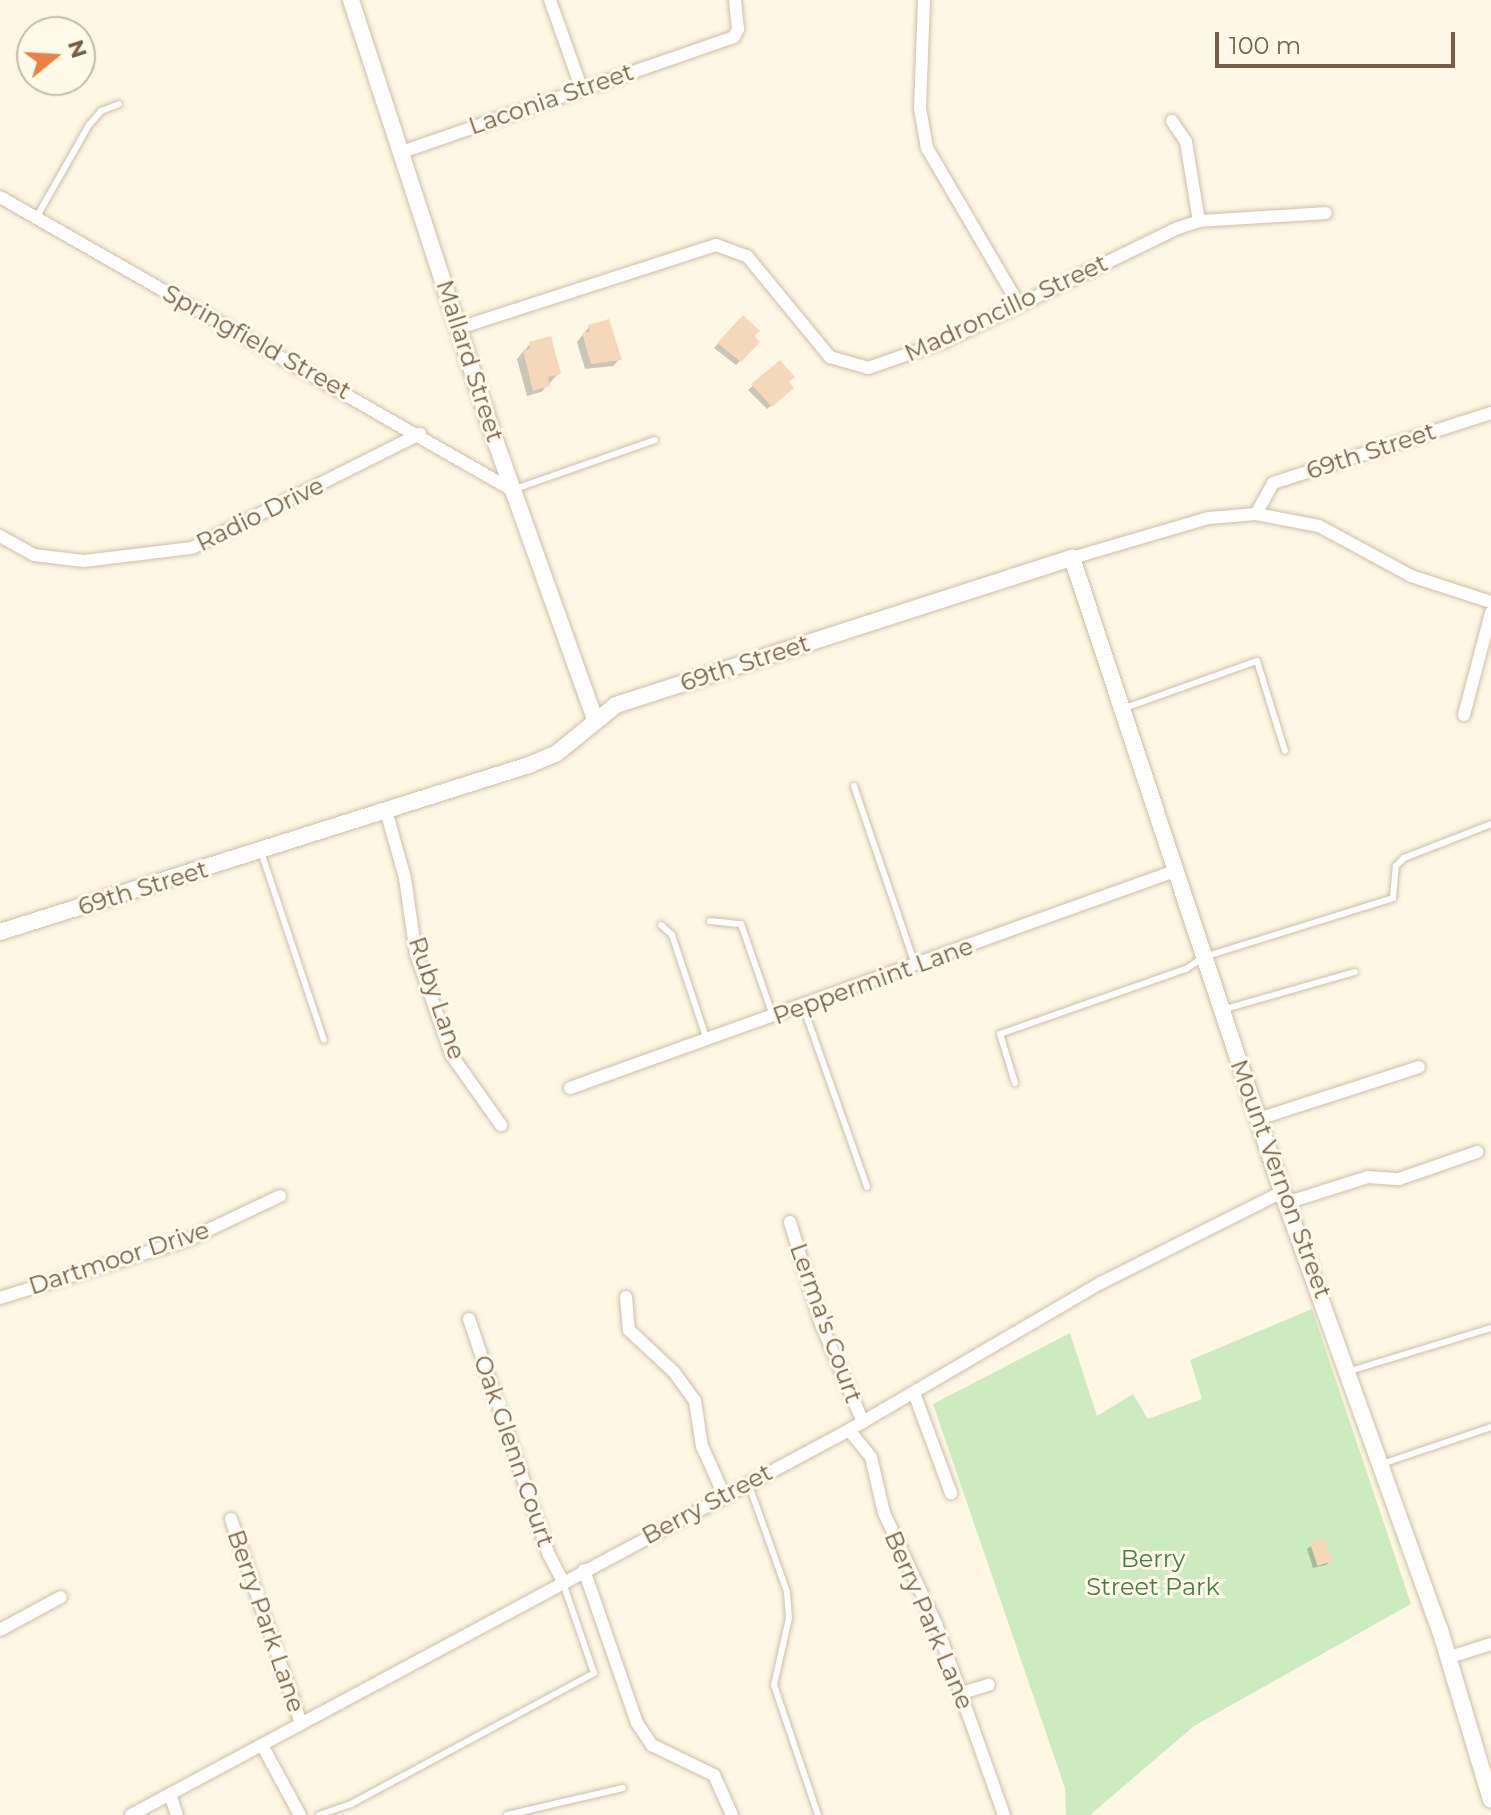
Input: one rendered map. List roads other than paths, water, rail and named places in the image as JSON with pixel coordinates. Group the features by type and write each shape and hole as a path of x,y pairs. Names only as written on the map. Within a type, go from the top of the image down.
{"street":[{"name":"Mallard Street","path":"351,0 512,490 595,720"},
{"path":"550,0 581,87"},
{"name":"Laconia Street","path":"402,152 581,87 734,37 738,29 735,0"},
{"path":"924,0 920,108 927,148 1019,305"},
{"path":"1172,121 1186,142 1199,221"},
{"name":"Springfield Street","path":"0,197 420,434 512,490"},
{"name":"Madroncillo Street","path":"459,328 716,245 747,256 838,364 868,368 943,342 1199,221 1326,213"},
{"name":"69th Street","path":"0,932 387,814 557,753 616,705 1072,558 1209,518 1256,514 1273,483 1491,413"},
{"name":"Radio Drive","path":"0,536 34,555 84,561 192,548 420,434"},
{"path":"1256,514 1319,526 1411,576 1491,602"},
{"name":"Mount Vernon Street","path":"1072,558 1284,1198 1350,1371 1490,1794"},
{"path":"1464,715 1491,613"},
{"name":"Ruby Lane","path":"387,814 405,878 416,954 452,1056 501,1125"},
{"name":"Peppermint Lane","path":"570,1088 1175,871"},
{"path":"1258,1119 1419,1067"},
{"name":"Berry Street","path":"131,1815 849,1430 1101,1283 1284,1198 1368,1177 1399,1179 1477,1152"},
{"name":"Dartmoor Drive","path":"0,1298 187,1240 280,1196"},
{"name":"Lerma's Court","path":"790,1222 821,1324 863,1422"},
{"path":"626,1297 629,1330 674,1372 695,1401 702,1446 724,1495"},
{"name":"Oak Glenn Court","path":"469,1319 549,1555 563,1581"},
{"path":"914,1393 951,1493"},
{"name":"Berry Park Lane","path":"849,1430 871,1457 884,1513 962,1693 1004,1815"},
{"name":"Berry Park Lane","path":"231,1519 301,1723"},
{"path":"584,1570 637,1723 652,1745 714,1775 732,1815"},
{"path":"0,1630 61,1597"},
{"path":"1447,1658 1491,1644"},
{"path":"962,1693 989,1685"},
{"path":"262,1745 300,1815"},
{"path":"170,1794 177,1815"}],"lane":[{"path":"36,218 89,125 101,111 119,104"},
{"path":"512,490 655,440"},
{"path":"1122,709 1257,661 1285,751"},
{"path":"854,786 916,966"},
{"path":"1015,1083 1000,1034 1186,969 1204,957 1393,898 1396,866 1404,858 1491,824"},
{"path":"261,852 324,1040"},
{"path":"710,921 741,924 773,1016"},
{"path":"661,925 672,935 707,1040"},
{"path":"1222,1011 1355,972"},
{"path":"803,1006 867,1187"},
{"path":"1350,1371 1491,1328"},
{"path":"1382,1464 1491,1427"},
{"path":"748,1482 787,1592 789,1618 774,1685 818,1815"},
{"path":"319,1815 351,1804 594,1673 563,1581"},
{"path":"507,1815 623,1788"}],"park label":[{"name":"Berry Street Park","path":"1153,1573"}]}
